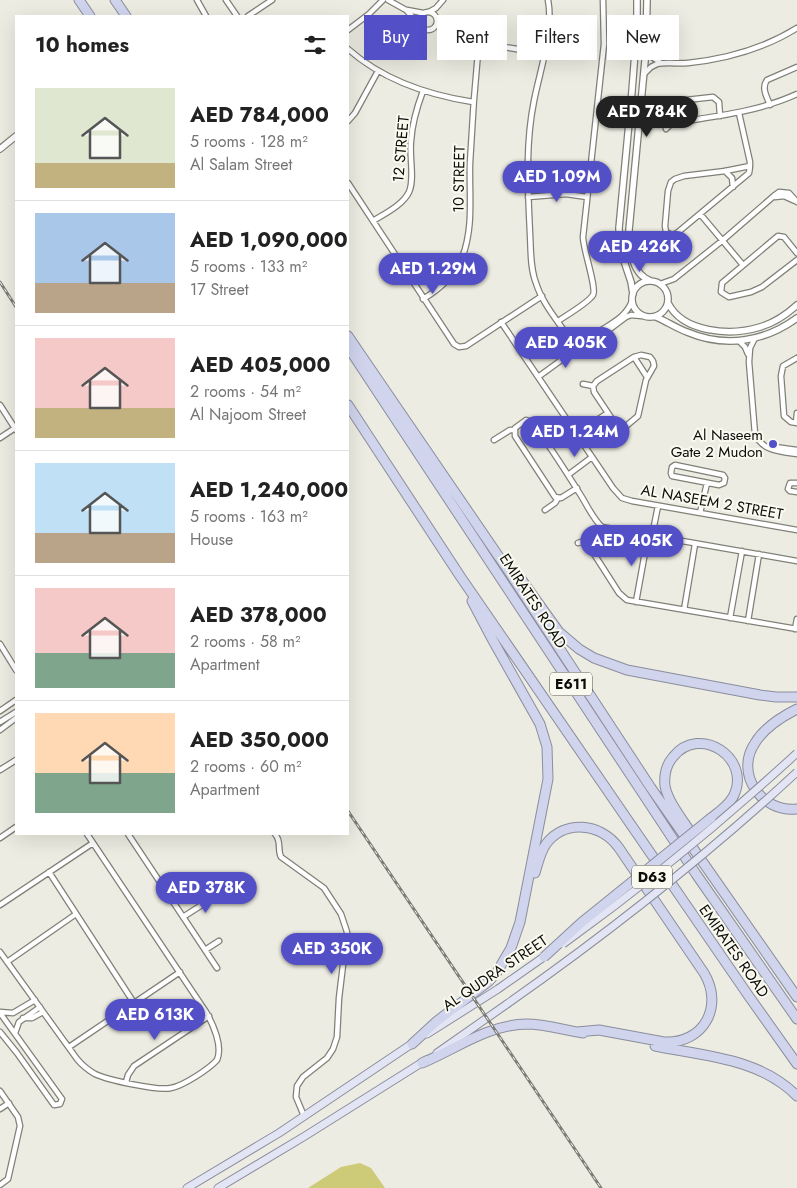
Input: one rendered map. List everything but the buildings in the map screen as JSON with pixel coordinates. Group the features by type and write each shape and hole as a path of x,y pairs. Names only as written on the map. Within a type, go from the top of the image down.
{"highway":[{"path":"79,0 89,15"},
{"path":"115,0 125,15"},
{"path":"349,337 516,581 651,788 797,997"},
{"name":"EMIRATES ROAD","path":"349,349 696,874 797,1019"},
{"name":"EMIRATES ROAD","path":"349,407 460,576 797,1064"},
{"path":"396,407 439,460 553,625 578,649 602,662 627,670 760,696 797,697"},
{"path":"412,1044 437,1021 477,991 497,972 512,948 522,911 548,779 547,747 536,717 491,637 460,576"},
{"path":"797,711 760,741 755,750 752,766 756,781 765,794 778,802 797,804"},
{"path":"797,711 780,719 759,737 752,748 748,764 750,781 763,799 778,807 797,809"},
{"path":"544,957 582,923 711,818 727,805 733,797 737,783 735,768 728,755 720,749 706,744 692,745 678,752 669,763 665,777 667,792 709,863 749,921 757,941"},
{"path":"522,911 529,895 540,855 548,842 560,832 570,828 581,827 597,830 607,835 619,848 704,973 710,986 712,1000 710,1015 698,1032 685,1040 671,1043 599,1030 577,1032"},
{"path":"422,1063 480,1035 503,1027 535,1025 747,1064 774,1077 797,1096"}],"main road":[{"name":"AL QUDRA STREET","path":"187,1188 304,1116 544,957 618,904 676,858 744,801 797,753"},
{"name":"AL QUDRA STREET","path":"218,1188 422,1063 507,1004 658,891 745,819 797,772"}],"street":[{"path":"196,0 205,15"},
{"path":"226,0 236,15"},
{"path":"250,15 272,0"},
{"path":"349,29 383,0"},
{"path":"388,0 411,15"},
{"path":"548,0 549,15"},
{"path":"558,321 594,294 583,245 604,44 603,0"},
{"path":"599,335 627,312 633,294 620,249 618,228 635,64 638,27 637,0"},
{"path":"647,0 647,15"},
{"path":"406,10 423,13 429,12 442,2"},
{"path":"438,15 442,2"},
{"path":"429,12 437,19 434,29"},
{"path":"644,74 651,67 661,63 690,63 729,56 761,46 797,28"},
{"path":"427,31 437,29"},
{"path":"349,50 378,71 423,91 473,102"},
{"name":"10 STREET","path":"423,299 447,281 461,260 466,247 471,213 470,166 477,60"},
{"path":"543,60 530,130 528,197 533,274 542,296 569,338"},
{"path":"645,60 629,230 635,267 641,276 660,284 666,291 668,303 676,314 701,328 722,331 758,328 781,318 797,305"},
{"path":"656,60 661,63"},
{"path":"770,105 764,90 764,83 797,67"},
{"path":"349,120 378,71"},
{"name":"12 STREET","path":"373,221 400,202 409,191 411,184 410,140 416,109 423,91"},
{"path":"674,120 679,122 738,113 770,105 797,94"},
{"path":"674,120 672,118 673,105 677,101 710,97 718,99 720,116"},
{"path":"669,234 677,233 747,176 750,166 738,113"},
{"path":"666,129 674,120"},
{"path":"0,149 15,137"},
{"path":"669,234 666,232 665,226 668,191 671,182 679,176 750,166"},
{"path":"725,171 732,178 733,187"},
{"path":"349,185 450,340 459,347 466,346 542,296"},
{"path":"660,284 674,279 779,192 793,195 797,202"},
{"path":"528,197 562,194 587,197"},
{"path":"701,214 743,265"},
{"path":"666,246 669,234"},
{"path":"797,253 784,237 778,236 722,283 720,288 724,296 733,296 756,290 797,260"},
{"path":"633,294 640,284 652,281"},
{"path":"632,301 635,310 642,316"},
{"path":"538,377 626,317 631,315 656,317 664,311 668,303"},
{"path":"656,317 697,336 739,341 778,330 797,318"},
{"name":"AL NASEEM 2 STREET","path":"501,322 592,458 622,498 632,502 797,530"},
{"path":"749,362 750,348 755,338"},
{"path":"739,341 746,349 749,362 755,434 761,444 774,450 797,450"},
{"path":"645,355 650,357 654,366 647,377 636,420 620,428 594,392 593,386 597,381 634,357 645,355"},
{"path":"634,357 647,377"},
{"path":"797,358 783,366 781,372 784,416 787,420 796,423 797,413"},
{"path":"583,384 593,386"},
{"path":"0,405 15,428"},
{"path":"576,433 608,413"},
{"path":"494,440 510,430 514,430 524,422 529,420 532,422 602,527 797,561"},
{"path":"0,438 15,430"},
{"path":"514,430 515,436 553,494 558,498"},
{"path":"789,451 797,454"},
{"path":"568,475 592,458"},
{"path":"676,465 721,474 725,478 724,483 721,485 707,483 672,476 672,468 676,465"},
{"path":"700,513 707,483"},
{"path":"797,483 790,483 788,489 797,492"},
{"path":"545,510 555,503 558,498 563,497 576,488"},
{"path":"636,602 658,506"},
{"path":"578,544 587,540 602,527"},
{"path":"587,540 593,554 619,593 627,600 796,629 797,619"},
{"path":"684,610 695,544"},
{"path":"730,618 742,551"},
{"path":"748,621 759,554"},
{"path":"0,644 15,668"},
{"path":"0,711 15,701"},
{"path":"0,722 15,713"},
{"path":"0,730 15,719"},
{"path":"0,770 15,761"},
{"path":"0,838 15,828"},
{"path":"0,952 88,1070 104,1077 126,1082 155,1088 171,1088 182,1084 213,1064 218,1058 219,1050 209,1016 88,835"},
{"path":"129,835 217,968"},
{"path":"276,835 279,840 281,857 324,888 341,914 347,932 339,992 337,1037 333,1049 327,1058 303,1077 297,1086 296,1097 304,1116"},
{"path":"0,905 93,843"},
{"path":"48,872 134,1003"},
{"path":"183,917 219,894"},
{"path":"7,962 76,914"},
{"path":"205,950 219,941"},
{"path":"69,1047 180,972"},
{"path":"0,1012 13,1013 35,1000"},
{"path":"15,1033 21,1020 41,1009"},
{"path":"0,1012 62,1099 60,1104 54,1105 0,1032"},
{"path":"13,1013 21,1020"},
{"path":"126,1082 134,1066 209,1016"},
{"path":"0,1091 18,1117 20,1126 10,1168 5,1179 0,1184"},
{"path":"0,1109 9,1103"}],"shaded area":[{"path":"360,1163 371,1168 385,1188 308,1188 341,1167"}],"railway":[{"path":"0,282 15,305"},
{"path":"349,812 601,1188"}],"place":[{"name":"Al Naseem Gate 2 Mudon","path":"773,444"}]}
